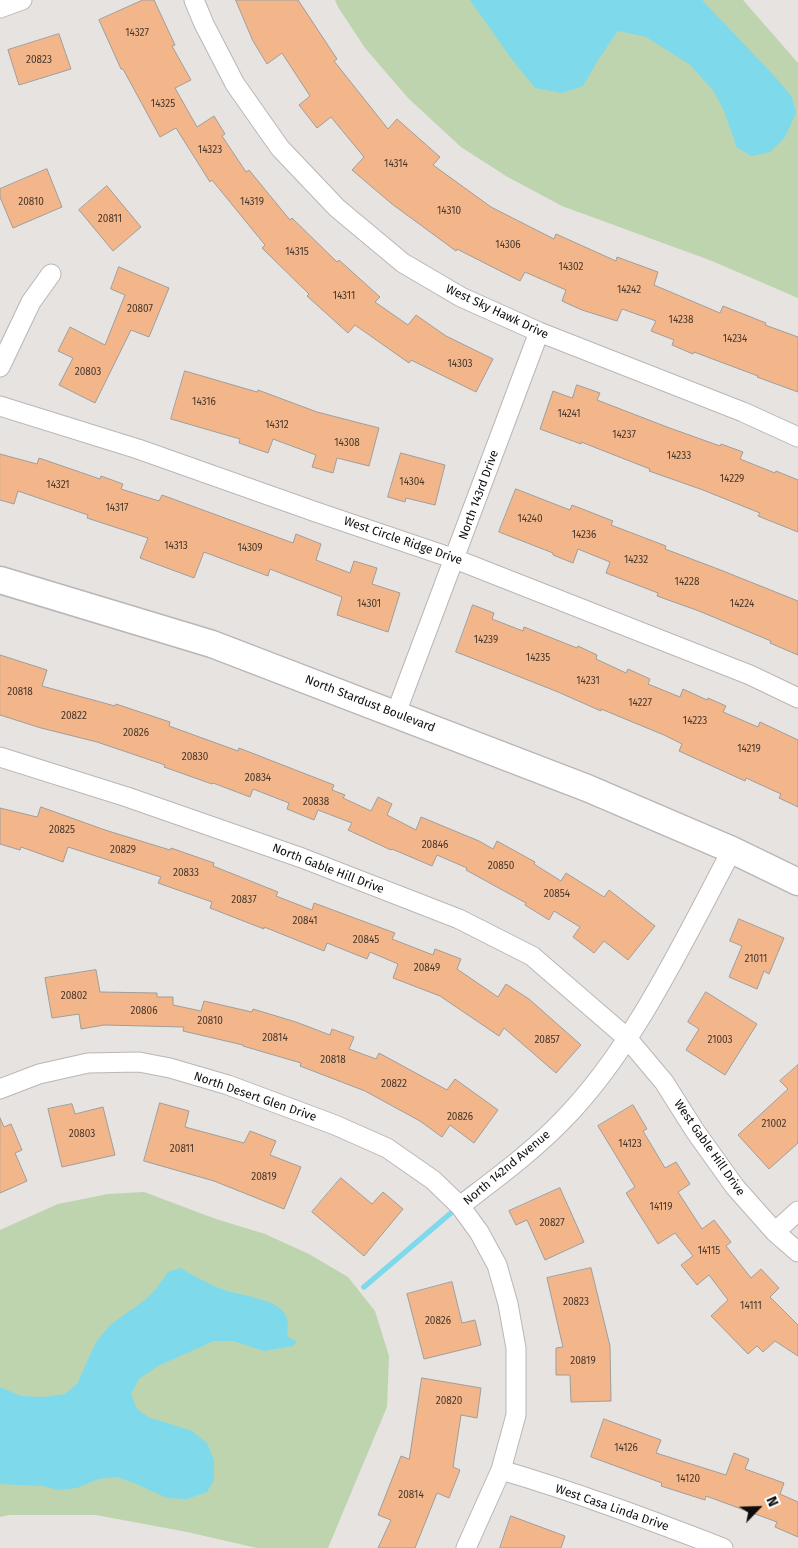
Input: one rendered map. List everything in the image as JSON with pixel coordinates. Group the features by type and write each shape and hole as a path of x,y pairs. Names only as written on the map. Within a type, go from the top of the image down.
{"street":[{"path":"0,8 22,0"},
{"name":"West Sky Hawk Drive","path":"194,0 204,24 235,84 280,148 337,208 403,263 461,297 539,332 706,397 798,436"},
{"path":"0,367 31,302 51,274"},
{"name":"North 143rd Drive","path":"396,713 539,332"},
{"name":"West Circle Ridge Drive","path":"0,406 138,449 316,512 455,558 741,672 798,698"},
{"name":"North Stardust Boulevard","path":"0,580 212,644 396,713 587,788 732,850 798,882"},
{"name":"North Gable Hill Drive","path":"0,757 127,797 302,858 459,919 532,956 628,1038"},
{"name":"North 142nd Avenue","path":"466,1548 500,1470 516,1415 516,1348 508,1304 497,1265 479,1232 460,1206 532,1150 563,1121 598,1079 628,1038 656,992 732,850"},
{"name":"West Gable Hill Drive","path":"628,1038 664,1082 695,1131 735,1187 775,1232 798,1252"},
{"name":"North Desert Glen Drive","path":"0,1090 39,1074 88,1064 139,1062 170,1068 237,1088 335,1125 387,1148 432,1180 460,1206"},
{"path":"775,1232 798,1210"},
{"name":"West Casa Linda Drive","path":"500,1470 535,1480 723,1548"}],"green space":[{"path":"335,0 743,0 798,63 798,298 712,261 562,206 506,176 461,147 408,98 365,48"},
{"path":"144,1192 216,1219 265,1234 309,1254 348,1277 375,1311 389,1356 387,1407 328,1548 257,1548 187,1532 96,1515 9,1515 0,1517 0,1230 58,1204 108,1194"}],"water":[{"path":"470,0 702,0 792,97 796,113 785,137 770,152 752,156 737,148 724,111 713,90 689,64 646,37 618,31 583,86 562,93 535,88 510,57"},
{"path":"180,1268 221,1289 273,1304 286,1316 288,1325 287,1336 297,1342 293,1346 264,1351 233,1341 214,1341 158,1366 139,1379 131,1394 137,1409 148,1417 192,1431 207,1443 214,1460 214,1480 207,1492 187,1499 167,1498 116,1477 98,1479 77,1488 59,1490 42,1486 0,1484 0,1387 21,1396 44,1397 65,1394 77,1384 96,1342 110,1325 145,1300 156,1289 168,1272"}],"building":[{"path":"143,0 154,0 175,45 172,46 191,80 175,88 197,127 214,116 225,134 222,136 246,172 249,170 290,220 292,218 337,262 339,260 380,297 375,302 408,325 416,315 446,336 493,359 476,392 411,360 409,363 355,325 348,333 307,296 309,294 262,248 265,245 212,180 210,182 176,128 160,137 123,69 121,69 99,20"},
{"path":"236,0 298,0 337,59 334,61 388,129 397,119 440,157 433,165 491,207 554,239 556,234 616,261 617,257 658,272 654,285 720,313 723,306 766,323 765,325 798,337 798,392 672,345 674,340 651,331 656,321 622,309 617,321 582,310 562,301 566,290 525,272 520,281 457,249 456,251 392,204 352,170 364,157 331,117 317,128 299,105 310,96 282,53 267,64 253,41"},
{"path":"59,34 71,69 19,85 8,50"},
{"path":"47,169 62,207 13,228 0,197 0,189"},
{"path":"107,186 141,227 113,251 79,210"},
{"path":"119,267 169,288 149,337 131,330 95,403 59,385 73,358 58,351 70,327 105,345 125,295 111,289"},
{"path":"185,371 257,392 258,390 317,412 379,428 369,466 337,458 333,473 312,467 316,455 273,439 268,453 239,443 240,439 171,419"},
{"path":"577,385 600,393 597,400 720,446 721,444 743,452 740,459 798,480 798,532 758,516 760,513 703,490 649,471 650,469 581,442 581,444 540,429 553,391 572,398"},
{"path":"401,453 445,465 435,505 406,498 405,502 388,497"},
{"path":"0,454 37,464 39,458 100,479 101,476 123,484 121,489 159,501 162,495 293,543 296,534 321,544 316,560 350,573 354,561 377,568 372,584 400,593 388,632 337,615 342,597 270,569 268,576 204,552 194,578 140,558 148,538 87,518 88,515 18,491 14,504 0,500"},
{"path":"516,489 570,510 572,505 613,521 611,525 666,546 665,549 798,601 798,655 770,643 771,641 657,596 658,593 606,573 610,562 578,549 573,563 499,532"},
{"path":"473,605 494,613 492,619 523,631 524,627 577,648 578,646 597,655 596,659 626,673 628,669 650,679 648,684 680,697 683,689 707,700 708,698 726,706 723,712 758,727 760,722 798,740 798,807 779,798 781,794 746,778 745,781 679,751 682,744 664,735 456,652"},
{"path":"0,655 47,670 42,686 115,706 116,704 170,722 169,726 238,751 239,748 334,785 332,790 345,795 343,798 371,811 378,797 392,804 387,815 416,830 421,817 479,841 493,849 497,841 535,862 534,864 561,881 566,873 604,897 609,890 655,926 628,960 604,941 594,953 573,937 580,927 554,911 549,920 525,905 526,903 466,870 467,868 437,855 432,866 348,830 352,823 318,810 314,820 287,809 289,803 253,789 250,797 97,742 41,728 0,715"},
{"path":"41,807 105,830 170,850 171,848 214,863 213,866 278,892 276,896 312,910 314,903 395,933 392,939 433,955 435,949 461,959 457,969 498,997 506,984 529,999 581,1045 556,1073 504,1028 499,1036 440,996 393,978 398,964 370,952 367,959 327,943 324,951 210,908 212,902 158,883 161,877 68,847 63,862 21,847 20,850 0,844 0,808 37,817"},
{"path":"739,919 784,938 769,974 764,971 757,989 729,977 742,946 730,941"},
{"path":"96,970 100,992 157,993 157,997 173,997 173,1005 201,1011 204,1001 252,1012 253,1009 330,1035 332,1029 354,1037 349,1049 376,1059 379,1053 447,1090 455,1079 498,1110 474,1143 450,1125 442,1137 420,1121 365,1091 300,1066 301,1063 243,1045 183,1031 184,1027 104,1025 81,1029 79,1014 52,1018 45,978"},
{"path":"706,992 757,1024 725,1075 686,1050 699,1029 688,1022"},
{"path":"798,1065 798,1143 769,1169 738,1135 788,1089 780,1081"},
{"path":"160,1103 189,1111 185,1127 244,1143 250,1131 276,1141 270,1155 301,1167 284,1209 214,1181 144,1161"},
{"path":"72,1104 75,1114 103,1107 115,1155 62,1167 48,1109"},
{"path":"633,1105 647,1129 643,1131 665,1168 676,1162 690,1184 678,1192 702,1229 714,1220 731,1242 726,1246 751,1278 761,1269 779,1288 770,1297 798,1325 798,1356 775,1341 763,1352 757,1346 748,1354 711,1316 728,1300 709,1275 697,1285 681,1265 693,1256 675,1233 658,1244 626,1193 635,1187 598,1126"},
{"path":"0,1118 4,1127 11,1124 22,1150 15,1153 27,1181 0,1193"},
{"path":"341,1178 372,1204 383,1192 403,1209 364,1256 312,1212"},
{"path":"560,1188 584,1242 545,1260 527,1220 516,1225 509,1211"},
{"path":"591,1268 610,1346 611,1401 571,1402 570,1375 556,1375 556,1348 563,1347 547,1278"},
{"path":"452,1282 462,1323 475,1320 481,1345 424,1359 407,1294"},
{"path":"422,1378 481,1388 477,1418 461,1415 453,1467 460,1470 449,1498 437,1493 415,1548 378,1548 391,1520 378,1515 401,1456 409,1459"},
{"path":"604,1419 661,1440 656,1453 726,1475 734,1453 749,1459 745,1469 784,1483 780,1494 798,1502 798,1537 775,1527 777,1522 706,1496 705,1500 661,1486 662,1483 591,1457"},
{"path":"511,1516 565,1536 561,1548 500,1548"}],"waterway":[{"path":"364,1287 458,1207"}]}
